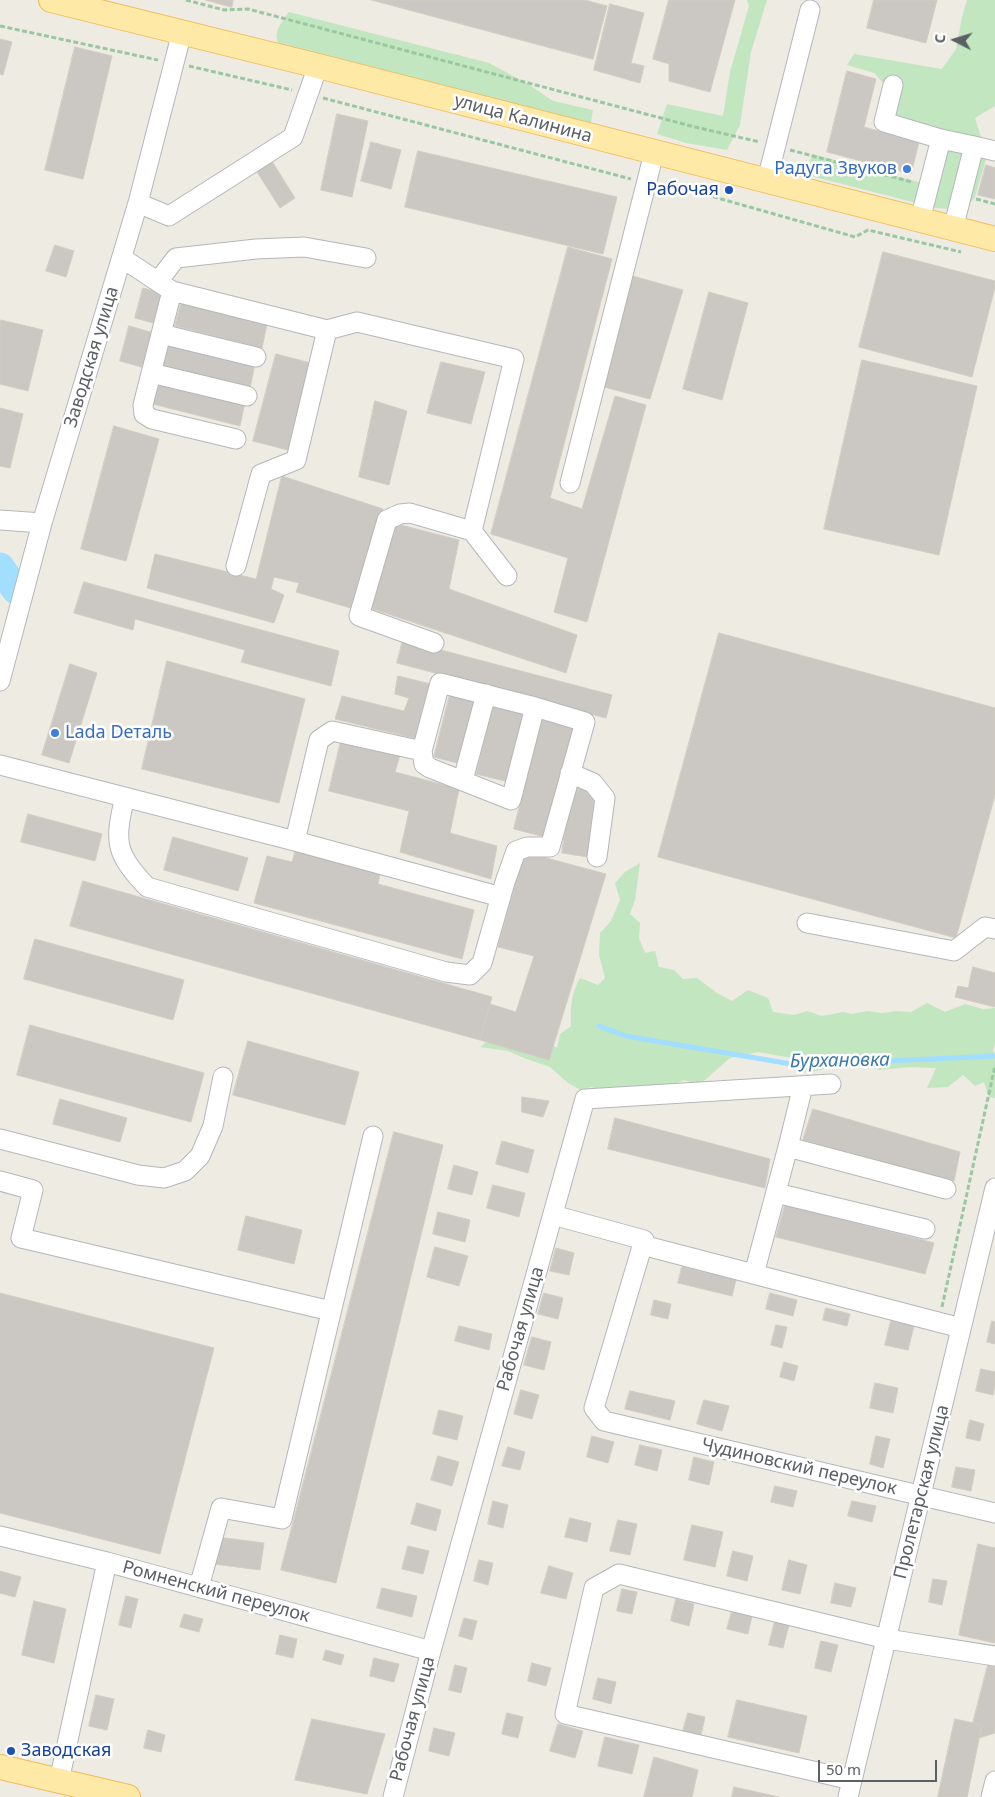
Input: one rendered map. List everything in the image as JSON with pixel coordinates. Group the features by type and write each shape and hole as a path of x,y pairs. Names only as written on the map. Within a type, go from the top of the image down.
{"main road":[{"name":"улица Калинина","path":"51,0 318,66 995,239"},
{"path":"0,1767 128,1797"}],"street":[{"path":"767,180 810,10"},
{"name":"Заводская улица","path":"0,681 42,523 138,203 182,32"},
{"path":"138,203 169,216 294,137 318,66"},
{"path":"894,85 884,122 941,139 995,151"},
{"path":"920,220 941,139"},
{"path":"953,229 974,146"},
{"path":"570,483 654,153"},
{"path":"236,439 152,419 144,414 143,405 161,334 165,286 176,258 238,251 304,247 366,258"},
{"path":"122,258 165,286 327,330 357,322 514,359 472,531"},
{"path":"236,566 261,474 296,460 327,330"},
{"path":"161,334 256,357"},
{"path":"151,373 247,396"},
{"path":"434,643 359,616 387,520 400,514 410,513 472,531 506,576"},
{"path":"0,520 42,523"},
{"path":"125,797 118,827 121,853 133,872 147,887 446,972 470,976 482,963 516,851 527,847 550,848 585,722 535,707 440,683 422,751 424,764 511,800 535,707"},
{"path":"463,780 486,694"},
{"path":"295,840 320,740 323,736 332,731 340,731 422,751"},
{"path":"0,765 295,840 501,897"},
{"path":"570,773 593,783 605,798 597,858"},
{"path":"807,923 954,951 985,927 995,929"},
{"path":"0,1139 138,1176 164,1178 185,1171 200,1156 213,1126 223,1076"},
{"name":"Рабочая улица","path":"393,1797 431,1651 585,1099 831,1084"},
{"path":"754,1274 804,1086"},
{"path":"199,1587 221,1508 282,1518 373,1136"},
{"path":"788,1147 946,1189"},
{"path":"0,1182 33,1190 21,1238 331,1311"},
{"name":"Пролетарская улица","path":"850,1789 995,1188"},
{"path":"776,1193 925,1229"},
{"path":"553,1215 644,1240 642,1245 961,1328"},
{"name":"Чудиновский переулок","path":"642,1245 594,1408 604,1421 995,1513"},
{"name":"Ромненский переулок","path":"0,1536 107,1562 431,1651"},
{"path":"59,1781 107,1562"},
{"path":"850,1789 565,1714 594,1588 619,1574 886,1639 995,1656"},
{"path":"991,1797 995,1781"}],"path":[{"path":"186,0 224,10 248,9 929,187"},
{"path":"0,26 308,94 647,183 679,187 855,237 868,230 968,254"},
{"path":"962,195 995,204"},
{"path":"939,1322 995,1066"}],"green space":[{"path":"747,0 767,0 751,52 740,125 727,150 686,143 657,134 667,104 723,116 730,72 749,6"},
{"path":"967,0 995,0 995,106 975,118 987,156 975,197 965,210 936,208 807,175 812,154 926,184 938,140 877,108 884,84 874,73 847,65 854,54 942,69 956,49"},
{"path":"289,12 489,63 528,84 553,101 593,110 590,128 284,53 278,41 277,32"},
{"path":"640,863 635,900 630,914 640,923 639,938 645,953 655,951 659,967 674,970 683,979 697,978 717,993 732,1001 748,990 768,998 773,1012 794,1015 807,1011 822,1016 843,1012 852,1014 867,1011 882,1013 911,1012 927,1003 945,1012 965,1004 983,1009 995,1008 995,1044 993,1051 995,1053 995,1098 989,1097 984,1082 975,1086 963,1075 948,1087 927,1088 936,1068 910,1067 879,1070 847,1058 822,1070 801,1073 792,1058 758,1052 730,1058 699,1085 684,1080 666,1088 651,1085 637,1092 605,1091 591,1087 581,1090 568,1083 550,1067 508,1051 480,1047 501,1030 540,1037 557,1048 560,1034 571,1026 572,1001 580,978 598,985 605,978 599,955 600,933 611,921 620,900 615,883 625,872"}],"building":[{"path":"206,0 233,0 232,7"},
{"path":"372,0 585,0 607,6 593,59"},
{"path":"669,0 735,0 710,92 669,81 669,64 653,59"},
{"path":"874,0 937,0 926,43 867,28"},
{"path":"610,4 644,13 631,63 644,66 640,83 594,70"},
{"path":"0,39 12,42 3,75 0,74"},
{"path":"75,47 112,56 83,179 45,170"},
{"path":"847,71 876,79 864,127 919,142 911,174 827,152"},
{"path":"337,114 368,121 352,197 321,190"},
{"path":"371,142 401,150 391,189 361,181"},
{"path":"263,147 295,198 280,208 247,156"},
{"path":"418,151 617,197 603,254 405,207"},
{"path":"986,165 995,168 995,199 978,195"},
{"path":"55,245 74,251 66,277 46,271"},
{"path":"568,247 612,259 550,498 582,509 615,396 646,405 587,622 554,612 568,558 491,534"},
{"path":"883,252 995,281 972,377 859,347"},
{"path":"629,275 683,290 650,399 600,386"},
{"path":"143,288 165,294 157,324 135,318"},
{"path":"709,292 748,303 722,400 683,389"},
{"path":"181,303 267,324 262,348 175,326"},
{"path":"1,320 43,330 28,391 0,384"},
{"path":"129,326 154,333 145,368 120,361"},
{"path":"169,342 255,364 250,388 163,366"},
{"path":"276,354 311,363 288,450 253,441"},
{"path":"862,360 977,386 939,555 824,529"},
{"path":"441,362 485,372 471,424 427,413"},
{"path":"160,381 245,402 240,426 153,404"},
{"path":"375,401 407,411 389,485 359,477"},
{"path":"0,408 23,414 10,468 0,466"},
{"path":"114,426 159,439 126,561 81,549"},
{"path":"282,476 383,509 354,609 296,592 299,583 274,577 271,589 284,595 274,623 147,588 155,554 256,579"},
{"path":"393,523 459,540 449,589 577,635 566,673 367,607"},
{"path":"84,582 339,651 331,686 241,662 245,650 135,619 133,630 74,613"},
{"path":"719,633 995,708 995,795 956,938 658,857"},
{"path":"403,640 612,695 606,718 397,663"},
{"path":"167,661 305,699 279,803 142,769"},
{"path":"70,664 97,673 69,763 42,755"},
{"path":"398,676 431,684 418,739 335,719 342,696 404,711 409,698 395,694"},
{"path":"451,690 479,697 461,764 434,757"},
{"path":"493,704 525,712 509,782 476,774"},
{"path":"542,716 577,726 545,837 514,829"},
{"path":"341,741 400,755 395,772 459,789 450,833 497,846 491,879 400,852 409,811 329,791"},
{"path":"571,788 595,790 588,857 562,853"},
{"path":"28,814 102,834 95,861 21,842"},
{"path":"173,837 248,858 238,891 164,870"},
{"path":"296,847 381,868 378,884 474,910 462,959 254,903 267,856 292,862"},
{"path":"524,852 606,874 549,1060 480,1040 490,1004 516,1012 534,956 498,947"},
{"path":"83,881 492,997 480,1040 70,926"},
{"path":"35,939 184,980 173,1020 24,979"},
{"path":"973,967 995,973 995,1007 955,997 958,986 968,988"},
{"path":"30,1025 204,1073 191,1122 17,1075"},
{"path":"248,1041 359,1072 345,1125 233,1095"},
{"path":"522,1097 549,1101 543,1117 522,1112"},
{"path":"60,1099 127,1118 120,1142 53,1124"},
{"path":"813,1109 960,1152 954,1181 803,1140"},
{"path":"615,1118 770,1159 765,1188 608,1149"},
{"path":"394,1132 443,1145 336,1583 281,1570"},
{"path":"502,1141 534,1150 528,1173 496,1164"},
{"path":"454,1165 478,1172 472,1195 448,1189"},
{"path":"493,1185 525,1193 519,1217 487,1208"},
{"path":"785,1205 934,1243 925,1274 776,1237"},
{"path":"438,1212 470,1220 465,1242 433,1234"},
{"path":"246,1216 302,1230 294,1264 238,1250"},
{"path":"435,1247 468,1256 459,1286 427,1277"},
{"path":"556,1248 574,1253 569,1275 550,1271"},
{"path":"682,1267 736,1280 732,1296 678,1283"},
{"path":"0,1293 214,1348 160,1554 0,1513"},
{"path":"544,1293 563,1298 558,1319 538,1314"},
{"path":"770,1293 797,1300 793,1316 766,1309"},
{"path":"654,1300 671,1304 668,1319 651,1315"},
{"path":"826,1308 850,1314 847,1326 823,1320"},
{"path":"891,1321 914,1326 908,1350 885,1345"},
{"path":"992,1321 995,1322 995,1344 987,1342"},
{"path":"776,1325 787,1327 782,1348 771,1345"},
{"path":"459,1326 492,1334 489,1350 455,1341"},
{"path":"532,1337 551,1342 544,1370 524,1365"},
{"path":"784,1362 798,1366 794,1381 780,1377"},
{"path":"981,1369 995,1372 993,1395 976,1391"},
{"path":"875,1383 898,1388 893,1413 870,1408"},
{"path":"521,1390 539,1395 532,1419 514,1414"},
{"path":"630,1391 675,1401 670,1420 625,1409"},
{"path":"704,1400 729,1406 722,1431 697,1424"},
{"path":"439,1410 463,1416 457,1440 433,1434"},
{"path":"970,1420 984,1424 980,1441 966,1438"},
{"path":"592,1436 614,1442 608,1463 587,1457"},
{"path":"876,1436 890,1439 883,1468 870,1464"},
{"path":"640,1445 662,1450 657,1471 635,1465"},
{"path":"508,1447 525,1452 520,1470 502,1466"},
{"path":"438,1456 459,1462 452,1486 431,1480"},
{"path":"694,1457 714,1462 709,1485 689,1480"},
{"path":"956,1467 975,1470 971,1491 952,1487"},
{"path":"775,1486 797,1491 793,1507 771,1502"},
{"path":"493,1501 508,1505 503,1528 488,1524"},
{"path":"852,1501 876,1506 872,1522 848,1516"},
{"path":"417,1503 441,1510 436,1531 411,1524"},
{"path":"570,1518 591,1523 587,1542 565,1537"},
{"path":"618,1520 637,1524 630,1555 610,1551"},
{"path":"692,1525 723,1532 715,1567 684,1560"},
{"path":"217,1537 264,1543 260,1570 214,1564"},
{"path":"978,1544 995,1548 995,1643 959,1635"},
{"path":"408,1546 429,1551 423,1574 402,1569"},
{"path":"733,1551 753,1556 747,1581 727,1576"},
{"path":"479,1560 493,1563 488,1585 474,1581"},
{"path":"789,1560 807,1565 800,1594 782,1590"},
{"path":"549,1566 573,1573 566,1599 541,1593"},
{"path":"0,1571 21,1577 15,1597 0,1593"},
{"path":"933,1579 947,1581 942,1605 929,1602"},
{"path":"835,1583 856,1588 851,1607 831,1603"},
{"path":"382,1588 417,1596 412,1617 377,1608"},
{"path":"622,1589 637,1592 632,1614 617,1611"},
{"path":"126,1596 138,1599 131,1628 119,1625"},
{"path":"676,1599 694,1604 689,1626 671,1621"},
{"path":"34,1601 66,1609 54,1663 22,1655"},
{"path":"732,1611 752,1616 748,1634 727,1629"},
{"path":"184,1614 203,1619 199,1632 180,1627"},
{"path":"464,1618 477,1621 472,1640 459,1636"},
{"path":"775,1621 789,1625 783,1648 769,1645"},
{"path":"280,1635 297,1639 293,1658 276,1654"},
{"path":"821,1641 838,1645 831,1672 815,1668"},
{"path":"326,1650 344,1655 341,1665 323,1660"},
{"path":"374,1658 399,1664 394,1682 370,1676"},
{"path":"532,1663 551,1668 546,1686 528,1681"},
{"path":"455,1665 467,1668 461,1693 449,1690"},
{"path":"988,1665 995,1667 995,1733 979,1738 982,1725 973,1723"},
{"path":"598,1678 616,1682 611,1704 593,1699"},
{"path":"96,1695 114,1699 107,1730 89,1726"},
{"path":"737,1700 807,1716 799,1753 728,1737"},
{"path":"507,1713 523,1717 518,1738 502,1734"},
{"path":"688,1713 705,1717 701,1735 683,1731"},
{"path":"312,1719 385,1734 367,1794 295,1780"},
{"path":"955,1719 982,1725 967,1797 938,1797"},
{"path":"558,1724 583,1731 575,1758 550,1751"},
{"path":"434,1728 455,1733 449,1756 429,1751"},
{"path":"148,1730 165,1735 161,1752 144,1748"},
{"path":"605,1737 639,1745 632,1774 598,1766"},
{"path":"654,1757 698,1770 692,1797 644,1797"},
{"path":"734,1787 779,1797 732,1797"}],"waterway":[{"name":"Бурхановка","path":"0,567 16,590"},
{"name":"Бурхановка","path":"599,1026 626,1036 797,1065 995,1056"}],"place":[{"name":"Радуга Звуков","path":"907,169"},
{"name":"Рабочая","path":"729,190"},
{"name":"Lada Dеталь","path":"55,733"},
{"name":"Заводская","path":"11,1751"}]}
